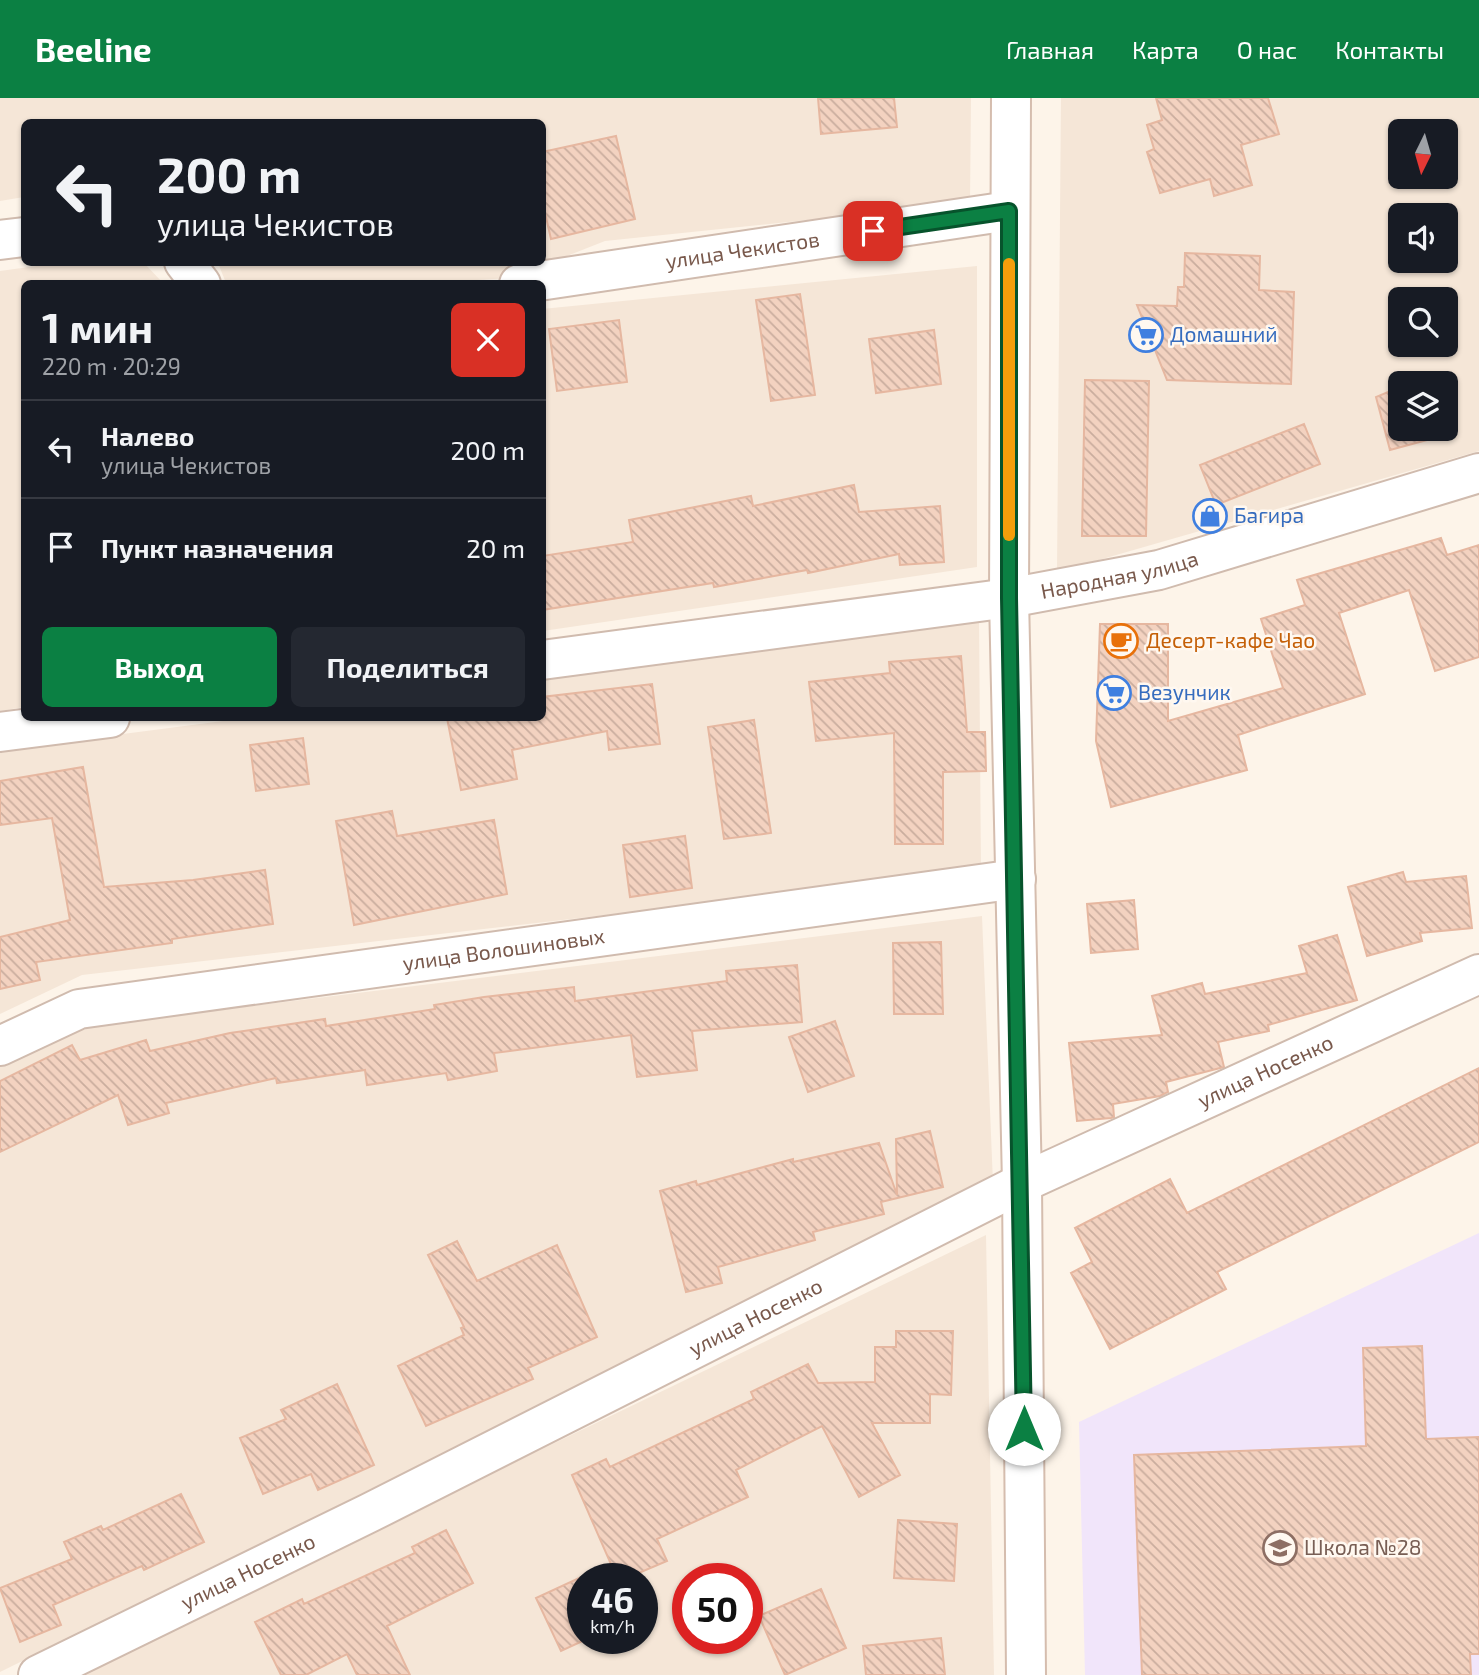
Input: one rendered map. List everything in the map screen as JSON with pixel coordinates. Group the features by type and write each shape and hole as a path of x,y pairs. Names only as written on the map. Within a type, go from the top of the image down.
{"street":[{"path":"1011,98 1009,598 1022,1183 1026,1675"},
{"name":"улица Чекистов","path":"546,280 1009,211"},
{"path":"0,240 21,237"},
{"path":"187,266 198,280"},
{"name":"Народная улица","path":"546,659 1009,598 1160,570 1479,473"},
{"path":"0,732 86,721"},
{"name":"улица Волошиновых","path":"0,1046 79,1009 1016,879"},
{"name":"улица Носенко","path":"38,1675 381,1507 1022,1183 1479,974"}],"shaded area":[{"path":"0,98 971,98 970,203 605,241 546,264 546,119 21,119 21,198 0,201"},
{"path":"1061,98 1479,98 1479,451 1057,572"},
{"path":"36,266 147,266 160,280 21,280 21,708 0,711 0,271"},
{"path":"219,266 541,266 511,278 478,280 225,280"},
{"path":"977,266 977,567 546,631 546,309"},
{"path":"979,620 981,872 82,975 0,1014 0,750 223,721 546,721 546,678"},
{"path":"982,916 993,1183 0,1672 0,1061 66,1029"},
{"name":"Школа №28","path":"1479,1233 1479,1675 1085,1675 1079,1422"},
{"path":"986,1235 994,1675 79,1675 188,1620"}],"building":[{"path":"818,98 894,98 897,127 821,134"},
{"path":"1156,98 1268,98 1279,134 1241,145 1252,185 1214,196 1210,179 1160,193 1147,152 1154,149 1147,125 1162,120"},
{"path":"616,136 635,219 551,239 546,217 546,151"},
{"path":"1185,253 1260,256 1259,290 1294,292 1291,384 1167,380 1137,305 1177,306 1178,287 1184,287"},
{"path":"800,294 815,395 771,401 756,300"},
{"path":"619,320 627,382 557,391 549,329"},
{"path":"934,330 941,384 876,393 869,339"},
{"path":"1085,380 1149,381 1146,536 1082,536"},
{"path":"1388,392 1388,441 1423,441 1390,450 1376,397"},
{"path":"1304,424 1320,464 1216,505 1200,465"},
{"path":"854,485 859,512 940,506 944,562 900,565 899,554 808,573 807,570 714,587 713,583 546,609 546,555 633,542 629,520 751,496 753,506"},
{"path":"1441,538 1447,555 1479,545 1479,657 1435,671 1409,590 1339,613 1365,694 1238,735 1247,770 1111,807 1096,741 1100,624 1168,624 1168,721 1283,688 1261,619 1305,605 1297,580"},
{"path":"961,656 967,732 985,732 986,771 943,772 943,844 895,844 894,733 816,741 809,682 890,673 889,662"},
{"path":"652,684 660,744 609,750 607,731 512,750 517,779 461,790 448,721 546,721 546,697"},
{"path":"754,720 771,833 724,839 708,727"},
{"path":"303,738 309,784 256,791 250,745"},
{"path":"83,767 104,887 193,880 265,870 273,924 172,939 172,943 36,962 40,980 0,989 0,937 70,920 52,818 0,825 0,781"},
{"path":"392,811 397,836 494,820 507,894 354,925 336,821"},
{"path":"685,836 692,888 630,897 623,845"},
{"path":"1403,872 1406,882 1466,876 1472,928 1420,933 1422,941 1367,956 1348,887"},
{"path":"1134,900 1138,949 1091,953 1087,904"},
{"path":"1337,935 1357,1000 1268,1025 1269,1031 1218,1042 1224,1067 1166,1082 1168,1092 1160,1096 1113,1104 1114,1117 1077,1121 1069,1043 1162,1035 1152,996 1202,983 1205,994 1307,973 1299,946"},
{"path":"941,942 943,1014 894,1014 893,943"},
{"path":"797,965 802,1022 692,1031 697,1070 637,1077 631,1035 494,1053 497,1071 448,1080 446,1073 367,1085 365,1070 277,1083 276,1078 166,1103 169,1113 128,1125 118,1095 0,1152 0,1081 72,1045 80,1060 146,1040 150,1051 230,1033 325,1019 326,1026 435,1009 434,1005 484,997 574,987 575,1001 727,981 726,971"},
{"path":"835,1021 854,1076 808,1092 789,1037"},
{"path":"1479,1068 1479,1142 1217,1272 1226,1289 1110,1349 1071,1273 1092,1262 1075,1228 1170,1179 1187,1213"},
{"path":"930,1131 943,1187 881,1202 884,1214 813,1232 815,1240 718,1267 722,1283 686,1292 660,1191 696,1181 697,1185 793,1159 793,1162 879,1143 897,1195 896,1139"},
{"path":"457,1241 477,1281 557,1245 597,1337 528,1368 533,1379 426,1426 398,1366 464,1335 461,1328 464,1327 428,1255"},
{"path":"896,1331 953,1331 951,1395 930,1394 930,1423 872,1423 900,1475 859,1497 822,1426 736,1470 748,1497 657,1539 667,1561 658,1565 610,1563 572,1475 606,1459 610,1467 754,1399 751,1392 808,1364 818,1383 875,1382 875,1347 896,1347"},
{"name":"Школа №28","path":"1422,1346 1426,1439 1479,1437 1479,1654 1470,1654 1471,1675 1142,1675 1134,1455 1366,1446 1363,1348"},
{"path":"337,1384 374,1465 318,1490 311,1474 263,1494 240,1438 286,1419 281,1410"},
{"path":"181,1494 204,1542 144,1570 142,1566 53,1605 61,1625 20,1642 0,1588 72,1559 64,1542 101,1526 103,1530"},
{"path":"898,1520 957,1524 954,1581 894,1578"},
{"path":"446,1530 473,1583 387,1626 410,1675 357,1675 347,1654 306,1675 281,1675 255,1622 302,1599 304,1604 415,1553 412,1547"},
{"path":"567,1584 567,1648 561,1651 536,1598"},
{"path":"821,1589 846,1648 785,1675 763,1625 763,1614"},
{"path":"941,1638 945,1675 866,1675 863,1646"}],"slow traffic":[{"path":"1009,264 1009,535"}],"place":[{"name":"Домашний","path":"1146,335"},
{"name":"Багира","path":"1210,516"},
{"name":"Десерт-кафе Чао","path":"1121,641"},
{"name":"Везунчик","path":"1114,693"},
{"name":"Школа №28","path":"1280,1548"}],"route":[{"path":"873,231 1009,211 1009,598 1022,1183 1024,1429"}]}
